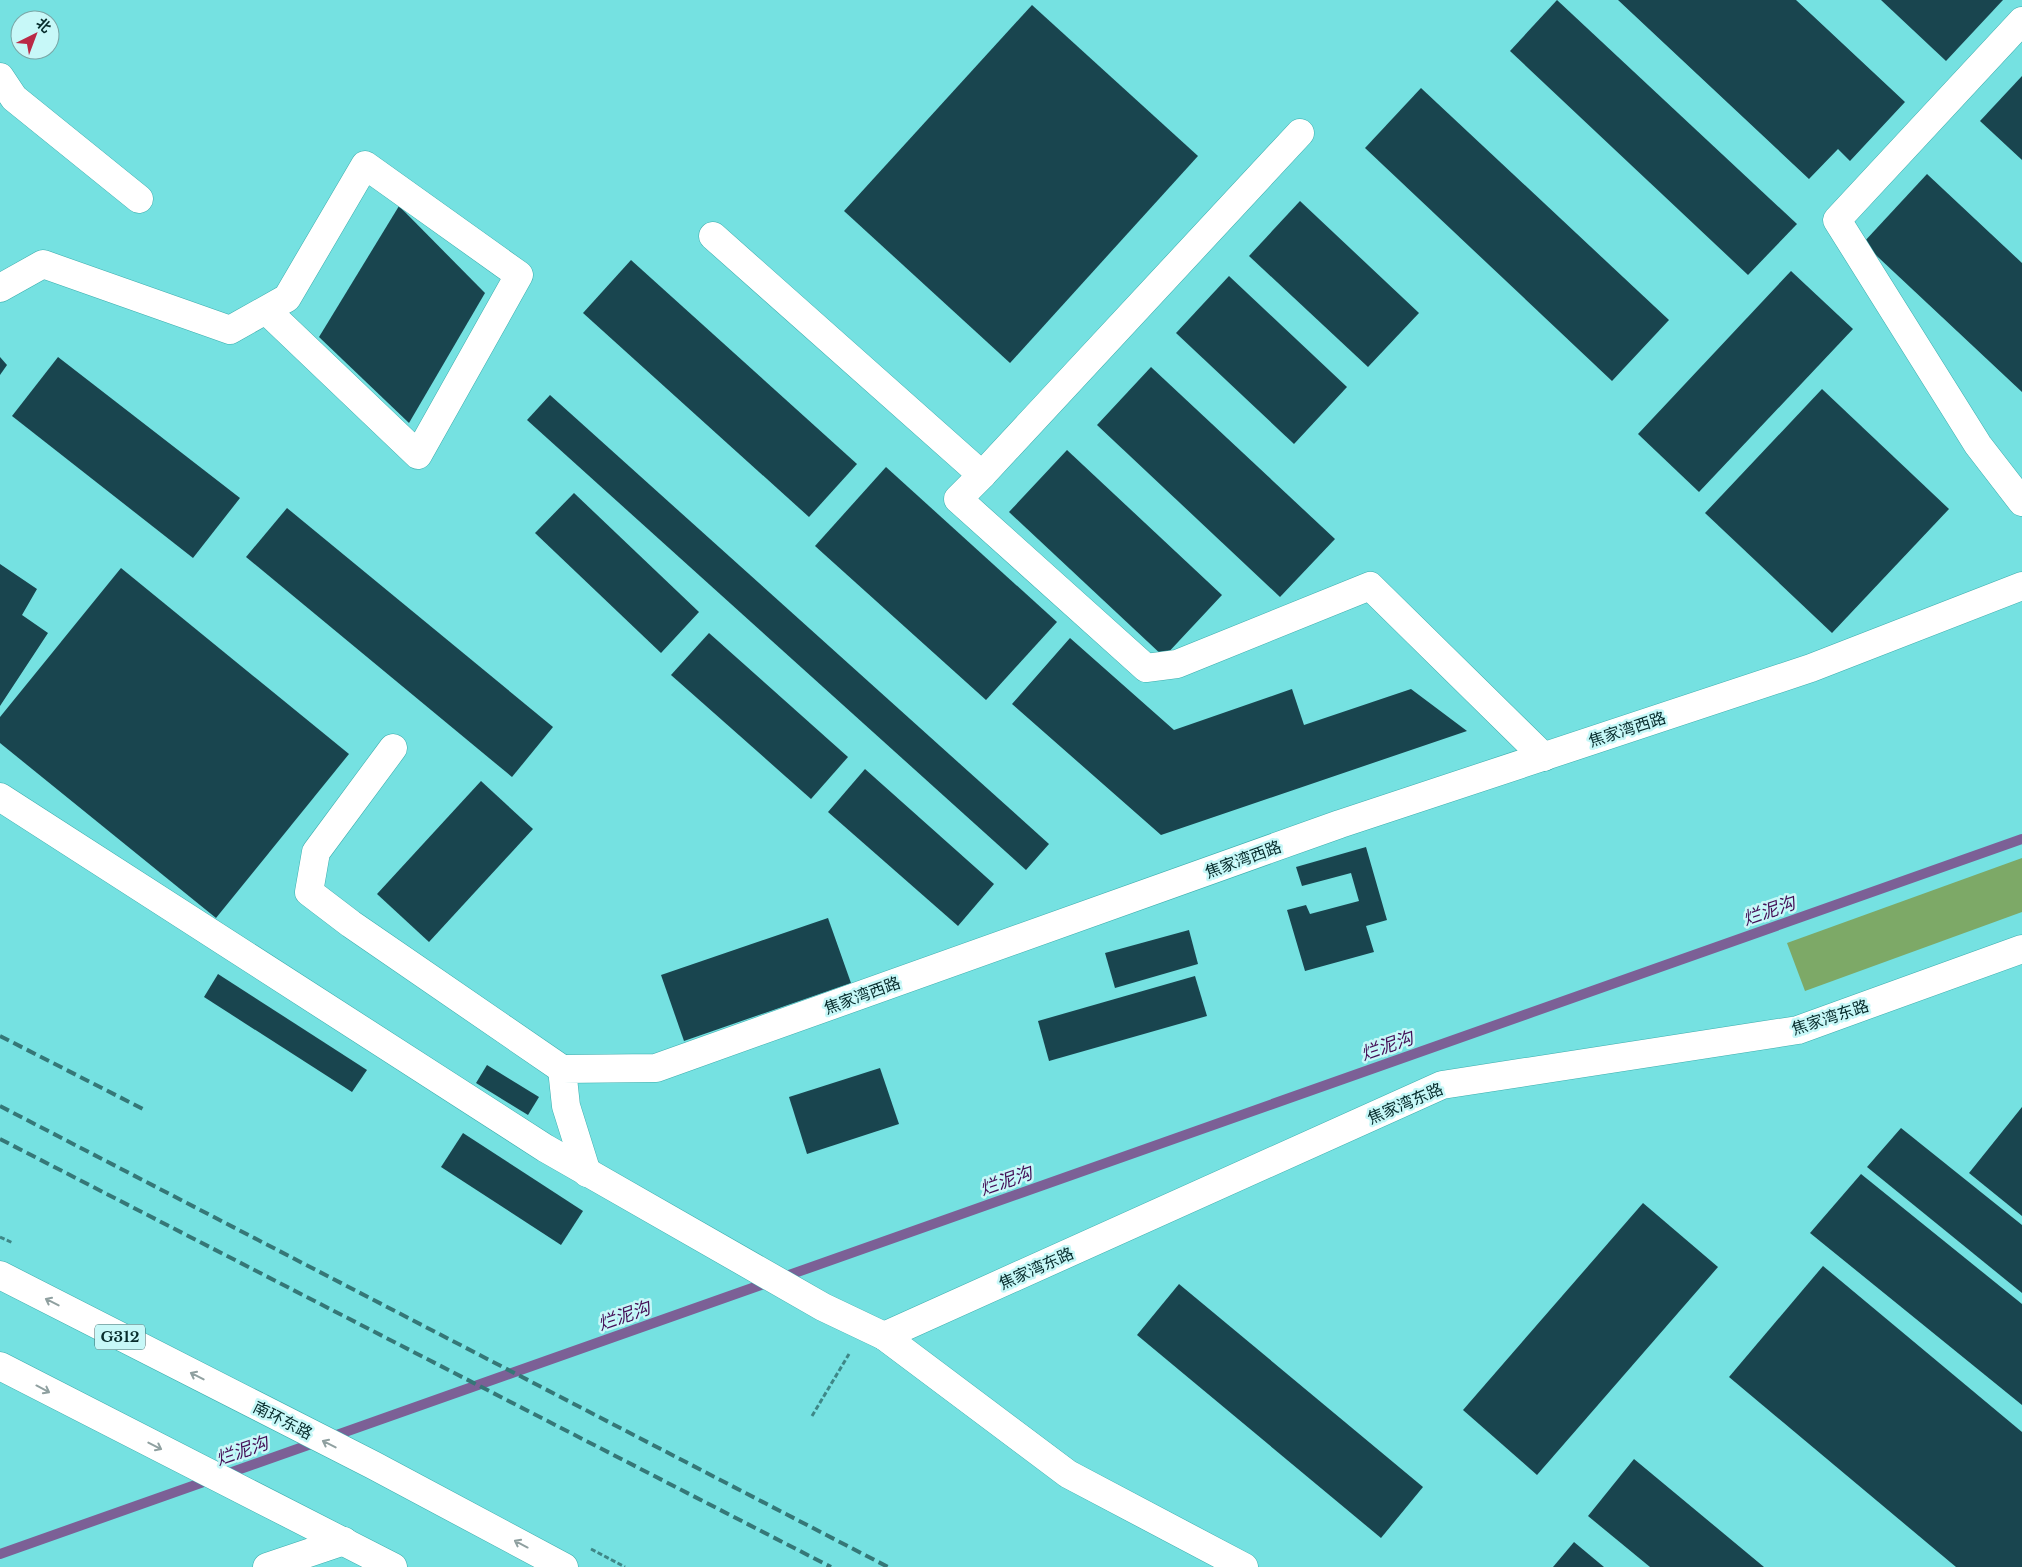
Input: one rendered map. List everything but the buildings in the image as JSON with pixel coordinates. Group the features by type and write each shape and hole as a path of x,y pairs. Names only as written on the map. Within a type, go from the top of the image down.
{"main road":[{"path":"2022,21 1837,220 1978,445 2022,502"},
{"path":"0,77 14,98 138,199"},
{"path":"1300,133 958,499 1146,668 1177,664 1370,586 1544,757"},
{"path":"0,288 44,264 230,330 287,298 365,165 519,276 418,455 266,310"},
{"path":"713,236 982,475"},
{"name":"焦家湾西路","path":"562,1069 656,1068 1340,824 1811,668 2022,586"},
{"path":"393,748 316,852 310,892 351,924 562,1069 566,1106 587,1173"},
{"path":"0,796 545,1148 823,1307 874,1332 1068,1474 1244,1567"},
{"name":"焦家湾东路","path":"874,1332 1442,1086 1798,1030 2022,949"},
{"name":"南环东路","path":"0,1275 373,1466 564,1567"},
{"path":"0,1366 393,1567"},
{"path":"267,1567 344,1541"}],"path":[{"path":"812,1416 874,1332"}],"green space":[{"path":"2022,858 2022,912 1805,991 1787,943"}],"waterway":[{"name":"烂泥沟","path":"0,1554 2022,839"}],"railway":[{"path":"0,1036 143,1109"},
{"path":"0,1106 888,1567"},
{"path":"0,1139 831,1567"}]}
